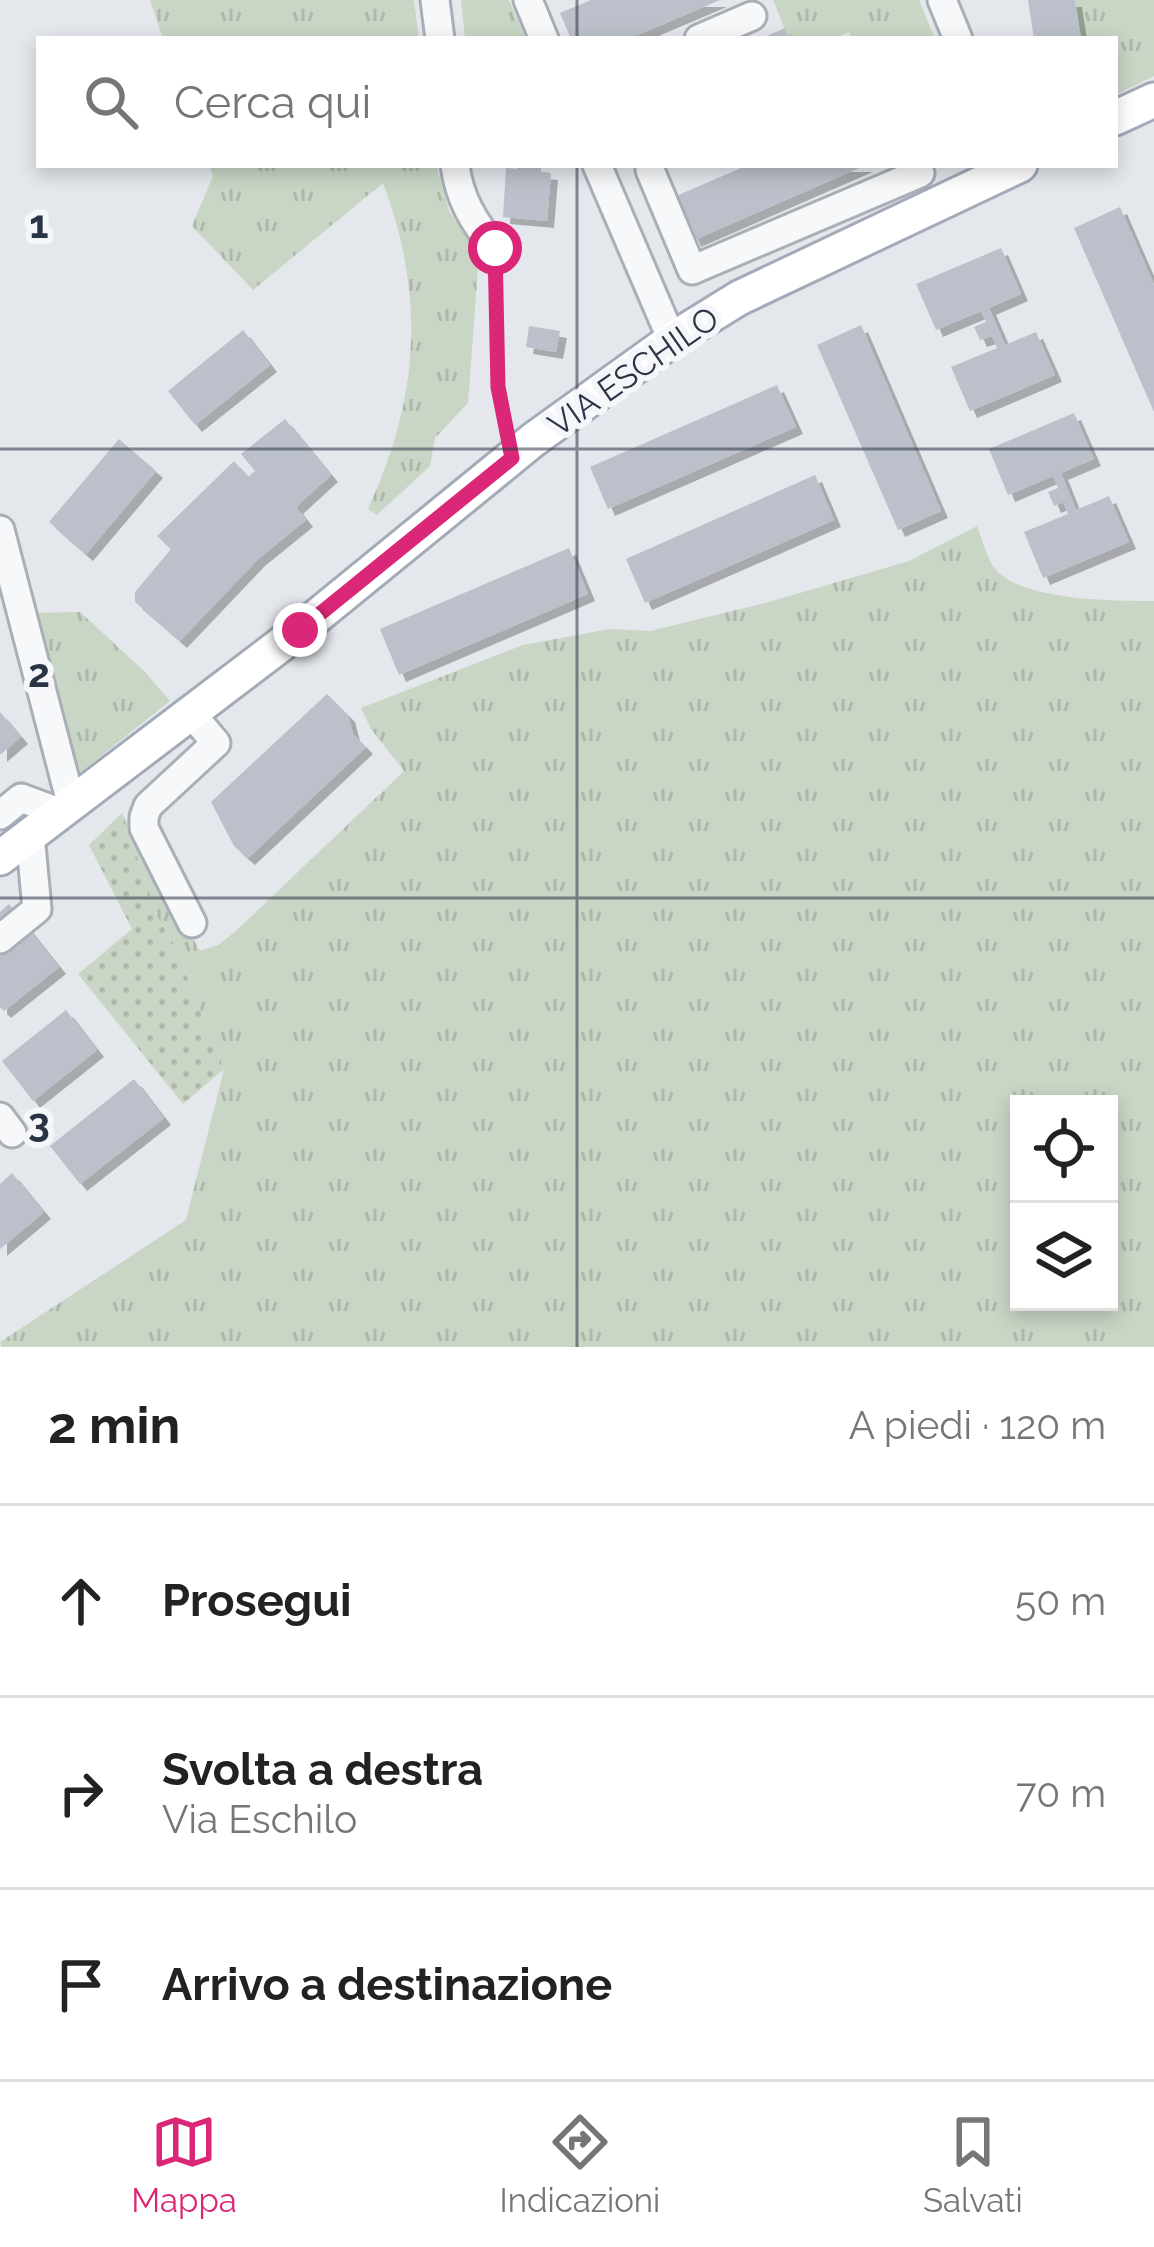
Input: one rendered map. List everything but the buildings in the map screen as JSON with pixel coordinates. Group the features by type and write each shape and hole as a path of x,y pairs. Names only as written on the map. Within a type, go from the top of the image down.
{"main road":[{"path":"1118,117 1154,100"},
{"name":"VIA ESCHILO","path":"0,858 400,551 512,458 672,340 757,290 1009,168"}],"street":[{"path":"435,0 440,36"},
{"path":"528,0 543,36"},
{"path":"942,0 957,36"},
{"path":"706,36 752,16"},
{"path":"455,168 457,184 475,224 495,248"},
{"path":"672,340 602,177 656,168 692,270 920,173 918,168"},
{"path":"0,530 65,807 21,798 0,815"},
{"path":"190,712 216,743 148,806 144,828 192,923"},
{"path":"0,939 38,909 31,834"}],"path":[{"path":"495,248 498,387 512,458"}],"green space":[{"path":"150,0 414,0 419,36 162,36"},
{"path":"461,0 509,0 525,36 465,36"},
{"path":"773,0 919,0 934,36 851,36 849,32 788,36"},
{"path":"1075,0 1154,0 1154,76 1118,94 1118,36 1081,36"},
{"path":"210,168 437,168 449,211 479,254 468,403 435,438 430,466 377,515 368,509 398,428 411,348 406,267 383,183 253,290 192,226 213,176"},
{"path":"977,526 996,570 1027,588 1070,597 1154,601 1154,1347 2,1347 0,1342 186,1220 224,1069 174,944 157,916 122,813 200,951 236,931 404,771 361,708 523,645 610,629 650,631 909,561"},
{"path":"80,612 170,701 72,779 33,613"},
{"path":"122,813 157,916 174,944 224,1069 183,1104 78,974 132,929 89,845"}],"route":[{"path":"300,630 512,458 498,387 495,248"}]}
